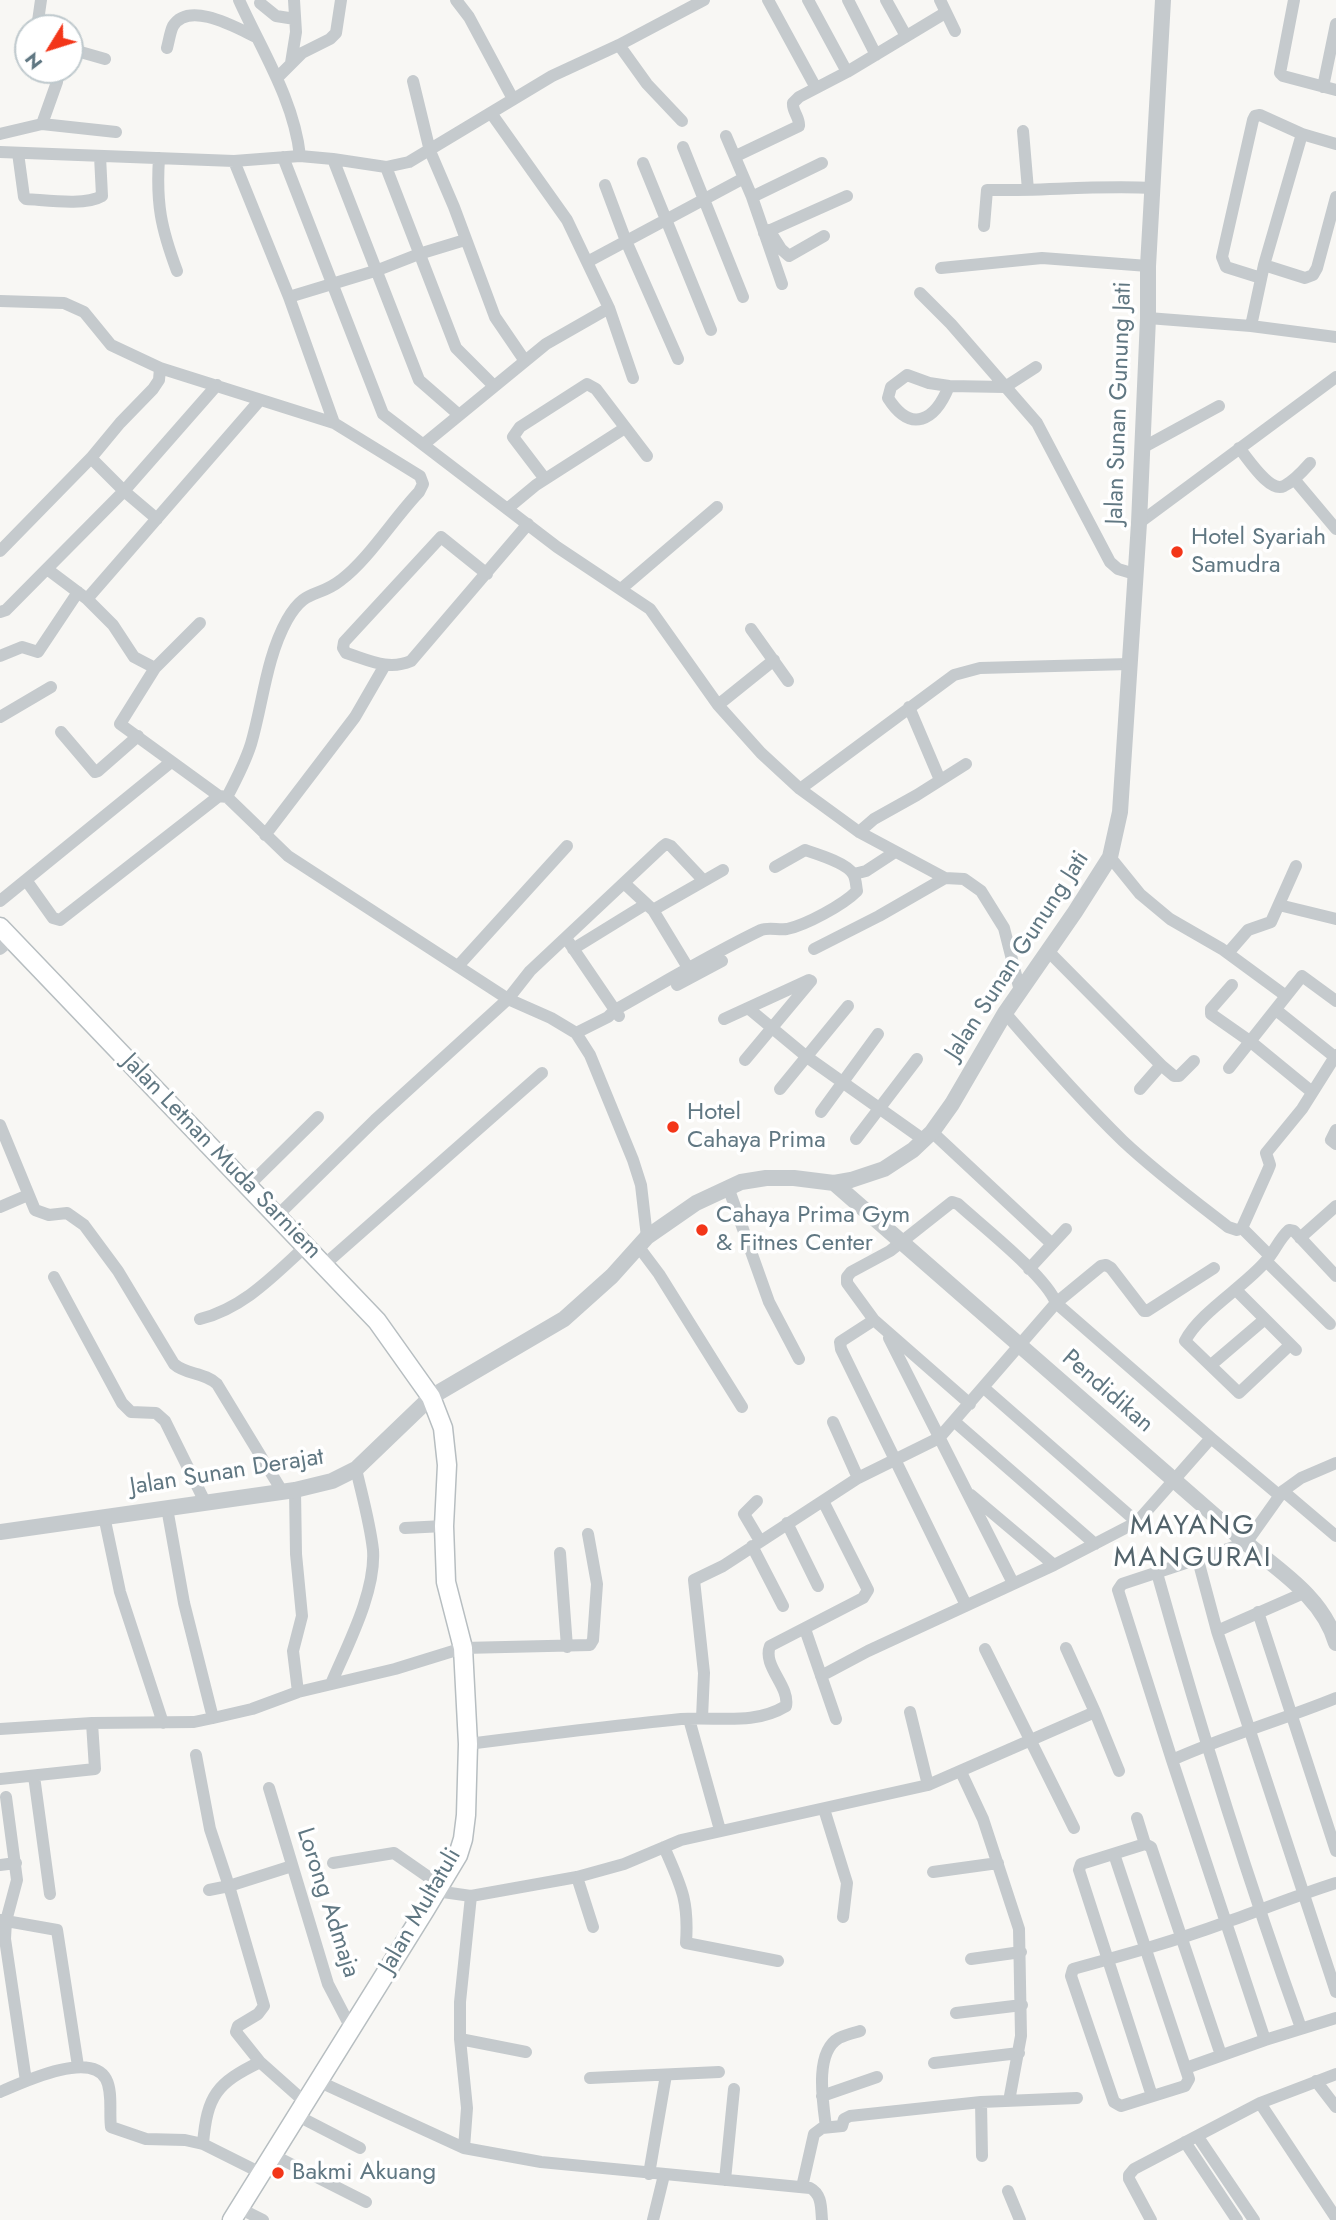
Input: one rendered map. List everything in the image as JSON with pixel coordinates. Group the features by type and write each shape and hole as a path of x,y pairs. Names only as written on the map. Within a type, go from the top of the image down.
{"main road":[{"name":"Jalan Letnan Muda Sarniem","path":"4,938 377,1321 431,1397"},
{"name":"Jalan Multatuli","path":"235,2214 320,2082 438,1888 458,1855 463,1839 468,1744 463,1648 446,1582 446,1465 443,1428 431,1397"}],"street":[{"path":"239,0 289,104 298,132 300,156"},
{"path":"291,62 294,0"},
{"path":"277,78 302,53 330,39 336,33 341,0"},
{"path":"456,0 469,17 513,99"},
{"path":"0,152 234,161 300,156 386,167 409,162 430,151 552,76 619,45 704,0"},
{"path":"768,0 816,88"},
{"path":"808,0 847,72"},
{"path":"848,0 876,55"},
{"path":"886,0 906,36"},
{"name":"Jalan Sunan Gunung Jati","path":"431,1397 564,1319 612,1276 642,1241 696,1203 728,1187 766,1178 834,1183 884,1169 898,1162 928,1136 952,1104 1005,1013 1110,858 1123,791 1139,523 1148,318 1147,266 1163,0"},
{"path":"1294,0 1280,74 1336,90"},
{"path":"249,22 261,1 276,16 295,19"},
{"path":"736,156 799,126 793,103 906,36 943,6 955,31"},
{"path":"167,48 173,26 190,15 220,20 256,37"},
{"path":"1323,87 1336,24"},
{"path":"619,45 647,84 682,121"},
{"path":"84,53 105,59"},
{"path":"413,82 430,151 495,317 525,361"},
{"path":"42,124 56,84"},
{"path":"491,113 567,220 589,261 609,308 633,377"},
{"path":"1336,144 1302,134 1260,115 1255,116 1222,257 1226,267 1305,278 1313,275 1336,197"},
{"path":"0,134 42,124 116,132"},
{"path":"1023,131 1028,190"},
{"path":"1251,326 1263,272 1302,134"},
{"path":"726,136 766,232 782,284"},
{"path":"683,147 743,297"},
{"path":"18,153 24,197 60,201 96,199 102,196 100,156"},
{"path":"283,157 383,414 557,547 650,609 718,705 761,753 800,789 859,832 945,878 964,879 981,891 1004,928 1020,991"},
{"path":"159,158 156,192 177,271"},
{"path":"333,159 419,380 458,414"},
{"path":"234,161 289,297 334,423"},
{"path":"642,163 711,330"},
{"path":"752,197 822,163"},
{"path":"386,167 456,348 494,386"},
{"path":"589,261 744,178"},
{"path":"605,185 678,359"},
{"path":"984,226 986,190 1107,186 1153,188"},
{"path":"766,232 847,196"},
{"path":"766,232 789,256 824,236"},
{"path":"289,297 465,240"},
{"path":"941,268 1042,258 1147,266"},
{"path":"920,293 951,324 1037,423 1110,562 1118,569 1135,574"},
{"path":"0,302 64,303 84,312 111,345 160,368 334,423 420,476 423,484 419,492 340,581 298,603 285,623 266,679 252,741 243,767 223,796 60,920 53,918 26,880"},
{"path":"424,444 546,344 609,308"},
{"path":"1148,318 1251,326 1336,337"},
{"path":"949,386 936,410 924,419 910,420 901,415 888,398 891,387 907,375 929,383 949,386 1005,387 1036,367"},
{"path":"0,551 91,458 153,389 159,380 160,368"},
{"path":"1139,523 1336,377"},
{"path":"545,479 513,437 520,427 587,384 596,389 647,456"},
{"path":"0,612 6,610 124,491 217,385"},
{"path":"0,656 22,647 38,652 83,596 157,519 260,400"},
{"path":"1142,448 1219,406"},
{"path":"507,509 545,479 625,428"},
{"path":"1239,448 1271,485 1284,486 1311,463"},
{"path":"91,458 157,519"},
{"path":"1294,479 1336,529"},
{"path":"621,589 717,507"},
{"path":"487,574 441,537 344,642 343,648 346,653 385,665 398,667 411,661 487,574 528,524"},
{"path":"47,569 83,596 122,635 131,654 155,668"},
{"path":"200,623 155,668 120,723 171,762 223,796 288,856 508,999 551,1018 576,1033 590,1055 633,1160 640,1185 642,1241 659,1274 742,1406"},
{"path":"751,629 788,681"},
{"path":"718,705 774,660"},
{"path":"800,789 946,679 980,668 1129,664"},
{"path":"265,835 355,717 385,665"},
{"path":"0,717 51,687"},
{"path":"909,707 940,780"},
{"path":"61,733 95,772 138,736"},
{"path":"0,901 171,762"},
{"path":"859,832 874,819 966,764"},
{"path":"569,943 624,883 666,844 704,881"},
{"path":"458,966 567,846"},
{"path":"576,1033 692,972 768,936 773,930 796,927 850,899 857,891 853,874 837,863 805,850 775,867"},
{"path":"853,874 866,871 895,852"},
{"path":"1110,858 1140,894 1170,919 1228,953 1286,996"},
{"path":"1228,953 1252,927 1266,926 1271,922 1296,866"},
{"path":"277,1216 375,1120 508,999 530,971 569,943 723,870"},
{"path":"814,949 945,878"},
{"path":"624,883 649,907 692,972"},
{"path":"1279,905 1336,919"},
{"path":"569,943 614,1014"},
{"path":"1048,951 1174,1076 1179,1076 1194,1061"},
{"path":"1229,1068 1302,976 1336,1000"},
{"path":"724,1020 811,981 745,1060"},
{"path":"1231,985 1211,1014 1251,1042 1312,1092"},
{"path":"780,1089 848,1006"},
{"path":"748,1008 807,1057 881,1109 928,1136 1052,1244"},
{"path":"1005,1013 1066,1082 1124,1141 1227,1227 1237,1230 1242,1228 1268,1170 1270,1164 1266,1153 1285,1132 1335,1056 1276,1010"},
{"path":"821,1112 878,1034"},
{"path":"856,1139 917,1059"},
{"path":"1140,1089 1161,1065"},
{"path":"324,1265 542,1073"},
{"path":"248,1186 318,1117"},
{"path":"0,1125 5,1153 34,1210 41,1214 67,1213 84,1225 118,1271 174,1364 181,1370 210,1378 217,1384 288,1490 302,1616 293,1651 298,1692"},
{"path":"1336,1130 1331,1140 1336,1144"},
{"name":"Pendidikan","path":"834,1183 1175,1482 1306,1592 1331,1625 1336,1643"},
{"path":"728,1187 769,1302 799,1359"},
{"path":"0,1207 28,1195"},
{"path":"970,1404 874,1320 848,1283 847,1277 901,1243 951,1202 1029,1269 1051,1291 1056,1303 1211,1438 1336,1536"},
{"path":"1300,1238 1336,1206"},
{"path":"1242,1228 1330,1324"},
{"path":"1029,1269 1066,1229"},
{"path":"1237,1291 1293,1348 1239,1392 1185,1341 1189,1333 1237,1291 1268,1258 1281,1237 1289,1230 1294,1231 1333,1268"},
{"path":"200,1319 228,1309 248,1297 306,1246"},
{"path":"720,1830 696,1718 704,1673 693,1583 696,1579 723,1566 858,1478 939,1438 1056,1303 1101,1266 1111,1268 1143,1311 1214,1268"},
{"path":"54,1277 122,1403 131,1412 156,1413 165,1421 205,1502"},
{"path":"1211,1365 1265,1319"},
{"path":"874,1320 840,1342 966,1605"},
{"path":"886,1331 1013,1583"},
{"path":"984,1388 1137,1522"},
{"name":"Jalan Sunan Derajat","path":"1,1532 288,1490 332,1481 356,1469 431,1397"},
{"path":"833,1422 858,1478"},
{"path":"955,1422 1095,1545"},
{"path":"821,1676 1054,1565 1137,1522 1211,1438"},
{"path":"1265,2039 1118,1590 1122,1584 1246,1543 1282,1494 1301,1478 1336,1463"},
{"path":"331,1684 366,1597 372,1571 373,1549 356,1469"},
{"path":"967,1492 1054,1565"},
{"path":"757,1501 744,1514 783,1606"},
{"path":"468,1744 696,1718 743,1720 786,1706 786,1698 768,1650 770,1646 863,1598 868,1590 823,1501"},
{"path":"167,1508 184,1604 213,1718"},
{"path":"104,1516 120,1592 163,1723"},
{"path":"788,1524 818,1586"},
{"path":"405,1528 444,1526"},
{"path":"0,1729 92,1723 194,1722 252,1709 298,1692 395,1669 463,1648 587,1646 593,1640 597,1584 587,1534"},
{"path":"560,1553 567,1647"},
{"path":"1198,1560 1217,1630 1336,1992"},
{"path":"1157,1573 1205,1745 1301,2028"},
{"path":"1217,1630 1306,1592"},
{"path":"1258,1612 1336,1851"},
{"path":"805,1629 836,1718"},
{"path":"1066,1648 1119,1772"},
{"path":"985,1649 1074,1828"},
{"path":"1172,1760 1205,1745 1293,1716 1336,1698"},
{"path":"910,1712 928,1785"},
{"path":"333,1863 390,1852 402,1857 438,1888 471,1896 577,1877 624,1864 664,1847 720,1830 756,1825 928,1785 1095,1712"},
{"path":"0,1779 95,1769 92,1723"},
{"path":"196,1755 209,1829 229,1886 264,2006 257,2014 238,2025 236,2032 302,2110 360,2148"},
{"path":"961,1772 983,1819 1019,1929 1022,2005 1019,2053 1009,2101"},
{"path":"34,1776 50,1894"},
{"name":"Lorong Admaja","path":"269,1788 328,1984 351,2028"},
{"path":"5,1805 16,1863 15,1894 3,1921 26,2081"},
{"path":"824,1809 847,1883 843,1917"},
{"path":"1137,1818 1144,1844"},
{"path":"1152,2096 1106,1960 1078,1866 1144,1844 1151,1847 1220,2055"},
{"path":"664,1847 685,1899 688,1914 686,1944 778,1961"},
{"path":"1114,1854 1144,1947 1189,2079 1188,2083 1121,2106 1114,2102 1071,1976 1073,1969 1144,1947 1182,1937 1225,1923 1336,1883"},
{"path":"0,1865 16,1863"},
{"path":"933,1872 998,1863"},
{"path":"209,1890 292,1866"},
{"path":"577,1877 593,1927"},
{"path":"464,2148 467,2108 460,2039 460,2002 471,1896"},
{"path":"3,1921 57,1930 78,2066"},
{"path":"971,1959 1021,1952"},
{"path":"956,2012 1022,2005"},
{"path":"1186,2068 1265,2039 1336,2018"},
{"path":"826,2127 822,2096 823,2064 830,2046 838,2038 860,2031"},
{"path":"460,2039 526,2052"},
{"path":"934,2063 1019,2053"},
{"path":"203,2144 205,2120 217,2090 237,2073 260,2062"},
{"path":"0,2092 62,2069 78,2066 98,2072 106,2078 111,2127 146,2139 186,2140 203,2144 261,2173"},
{"path":"590,2078 719,2072"},
{"path":"1151,2220 1132,2186 1129,2175 1134,2169 1261,2103 1336,2074"},
{"path":"649,2174 666,2076"},
{"path":"822,2096 877,2077"},
{"path":"1316,2081 1336,2106"},
{"path":"320,2082 464,2148 541,2162 802,2187 816,2191 822,2220"},
{"path":"725,2180 734,2089"},
{"path":"802,2187 811,2139 818,2130 842,2126 844,2119 850,2116 981,2102 1077,2098"},
{"path":"981,2102 982,2156"},
{"path":"1261,2103 1336,2218"},
{"path":"1185,2142 1236,2219 1250,2215 1198,2137"},
{"path":"273,2155 366,2202"},
{"path":"653,2220 664,2175"},
{"path":"1008,2191 1020,2220"},
{"path":"235,2214 263,2220"}],"place":[{"name":"Hotel Syariah Samudra","path":"1177,552"},
{"name":"Hotel Cahaya Prima","path":"673,1127"},
{"name":"Cahaya Prima Gym & Fitnes Center","path":"702,1230"},
{"name":"Bakmi Akuang","path":"278,2173"}],"district":[{"name":"MAYANG MANGURAI","path":"1193,1543"}]}
